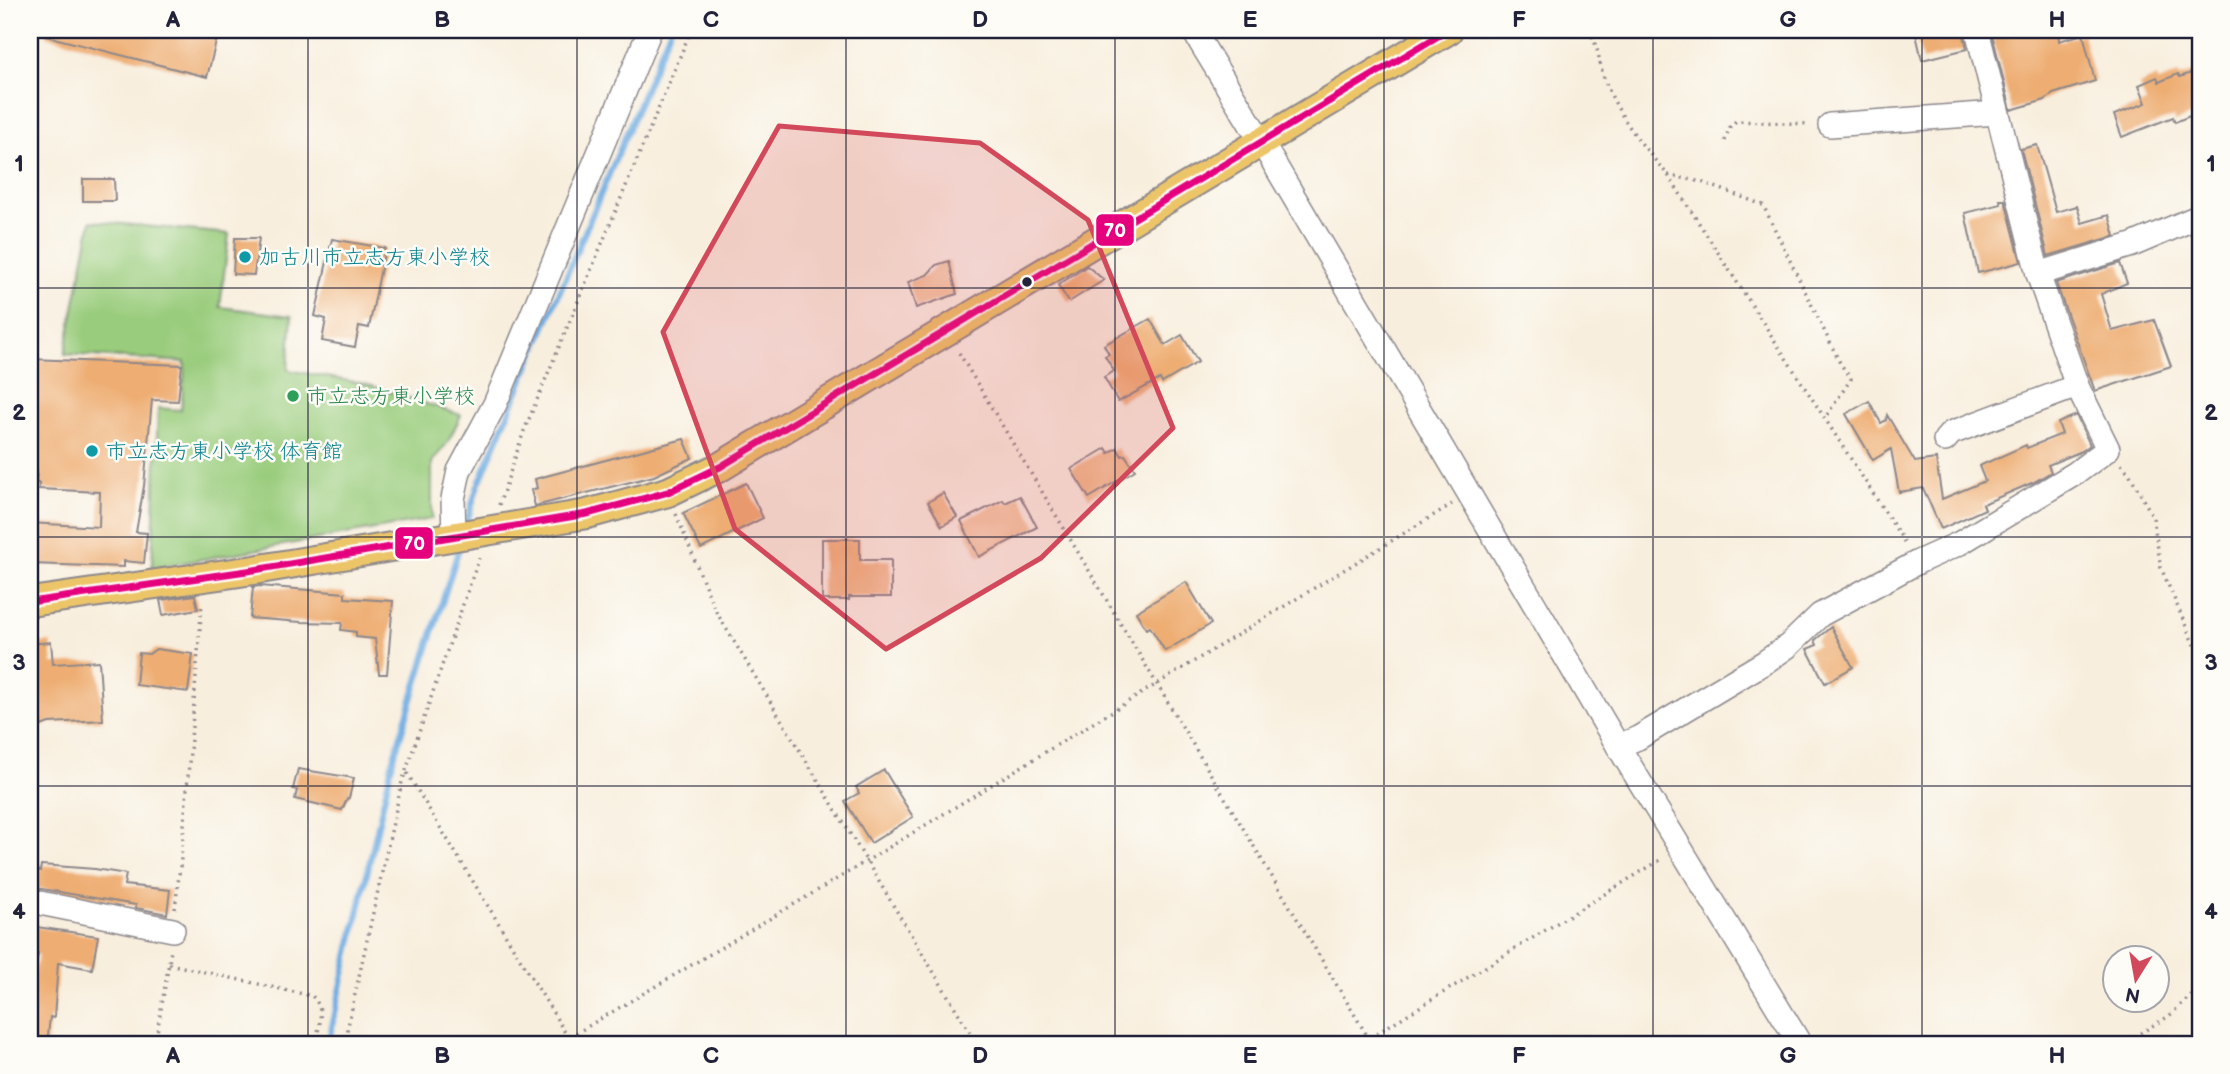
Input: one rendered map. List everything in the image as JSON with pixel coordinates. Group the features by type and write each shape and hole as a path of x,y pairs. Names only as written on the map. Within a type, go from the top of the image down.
{"main road":[{"path":"30,603 254,570 587,514 668,492 720,467 1448,30"}],"street":[{"path":"468,534 453,499 459,471 495,404 650,30"},
{"path":"1193,30 1618,746 1800,1044"},
{"path":"1618,746 1638,738 1765,663 1788,646 1820,615 1918,562 1960,543 2076,473 2108,449 2077,386 2038,274 1977,30"},
{"path":"1830,125 1997,113"},
{"path":"2038,274 2132,245 2200,216"},
{"path":"1945,440 1951,433 2077,386"},
{"path":"30,901 173,930"}],"path":[{"path":"1589,30 1598,44 1604,78 1617,109 1643,148 1668,175 1918,562"},
{"path":"1725,141 1729,128 1736,121 1830,125"},
{"path":"1668,175 1702,182 1763,205 1840,363 1851,379 1825,418"},
{"path":"945,330 1372,1044"},
{"path":"2108,449 2129,473 2153,517 2161,568 2200,659"},
{"path":"668,492 715,610 977,1044"},
{"path":"558,1044 867,861 1469,495"},
{"path":"155,1044 169,964 190,769 204,576"},
{"path":"407,773 572,1044"},
{"path":"1359,1044 1680,847"},
{"path":"169,964 312,996 320,1004 321,1015 315,1044"},
{"path":"2122,1044 2169,1016 2200,987"}],"highlighted area":[{"path":"779,126 980,143 1088,220 1173,428 1041,558 886,649 735,529 663,332"}],"green space":[{"name":"市立志方東小学校","path":"91,221 229,234 220,307 292,316 288,370 366,384 461,415 448,442 432,462 432,519 152,568 158,408 181,410 185,362 65,354"}],"building":[{"path":"46,30 184,30 217,38 207,77 46,36"},
{"path":"1915,30 1963,30 1967,49 1922,60"},
{"path":"1991,30 2058,30 2059,41 2083,34 2095,81 2011,110"},
{"path":"2200,70 2200,112 2175,122 2173,117 2122,137 2114,115 2146,103 2139,85 2157,77 2159,82 2178,74 2180,77"},
{"path":"2037,145 2056,212 2077,206 2082,223 2109,215 2115,236 2048,256 2021,149"},
{"path":"83,179 114,179 115,201 83,201"},
{"path":"2000,200 2005,200 2021,262 1978,273 1965,213 2001,204"},
{"name":"加古川市立志方東小学校","path":"235,238 259,238 254,275 233,274"},
{"path":"332,239 385,248 369,328 359,326 355,347 322,341 326,319 315,316"},
{"path":"949,261 957,294 916,308 908,282 927,275 936,265"},
{"path":"2120,263 2127,283 2101,294 2112,331 2154,320 2171,366 2095,391 2056,283"},
{"path":"1087,266 1104,280 1069,302 1058,285"},
{"path":"1150,319 1165,345 1182,335 1198,362 1162,383 1160,379 1118,402 1104,377 1114,371 1105,356 1109,354 1104,345"},
{"path":"30,359 182,365 178,401 152,400 144,486 136,532 147,533 144,563 124,561 124,567 30,564 30,523 99,527 100,492 39,489 39,483 36,483 37,470 30,470"},
{"path":"1869,401 1881,423 1886,420 1887,415 1915,462 1936,459 1942,499 1985,481 1979,466 2026,445 2027,448 2062,434 2058,423 2076,415 2090,445 2048,465 2051,472 2034,482 1983,504 1985,509 1941,529 1923,488 1899,492 1891,449 1873,460 1846,414"},
{"path":"684,439 692,458 654,476 535,506 531,490 537,488 535,479"},
{"path":"1106,448 1109,453 1117,448 1135,470 1089,498 1071,469"},
{"path":"746,483 763,518 701,549 683,513"},
{"path":"943,493 957,517 942,526 928,502"},
{"path":"1020,496 1037,527 979,557 961,521 1003,500 1005,503"},
{"path":"822,539 860,539 860,560 891,560 891,597 822,600"},
{"path":"1186,582 1211,624 1165,651 1150,627 1146,629 1136,612"},
{"path":"253,587 345,593 345,598 393,601 387,674 379,674 375,639 356,637 356,632 341,630 342,623 250,618"},
{"path":"195,595 198,609 163,615 160,600"},
{"path":"1831,627 1853,667 1825,683 1807,649 1817,645 1815,640"},
{"path":"51,642 53,664 99,661 103,720 49,723 30,730 30,644"},
{"path":"156,649 193,654 188,692 136,685 139,653 149,654"},
{"path":"298,769 354,778 349,798 342,810 295,799 297,790 293,789"},
{"path":"884,770 913,817 871,843 845,801 859,793 856,787"},
{"path":"41,865 126,874 124,885 170,890 167,914 136,908 136,905 30,887 30,870 40,871"},
{"path":"30,926 98,936 92,969 58,963 54,1018 50,1017 47,1044 30,1044 30,989 38,954 30,954"}],"waterway":[{"path":"466,525 477,488 670,30"},
{"path":"328,1044 393,760 461,542"}],"transit line":[{"name":"70","path":"30,602 254,570 587,514 668,492 720,467 1448,30"}],"place":[{"name":"加古川市立志方東小学校","path":"245,257"},
{"name":"市立志方東小学校","path":"293,396"},
{"name":"市立志方東小学校 体育館","path":"92,451"}]}
